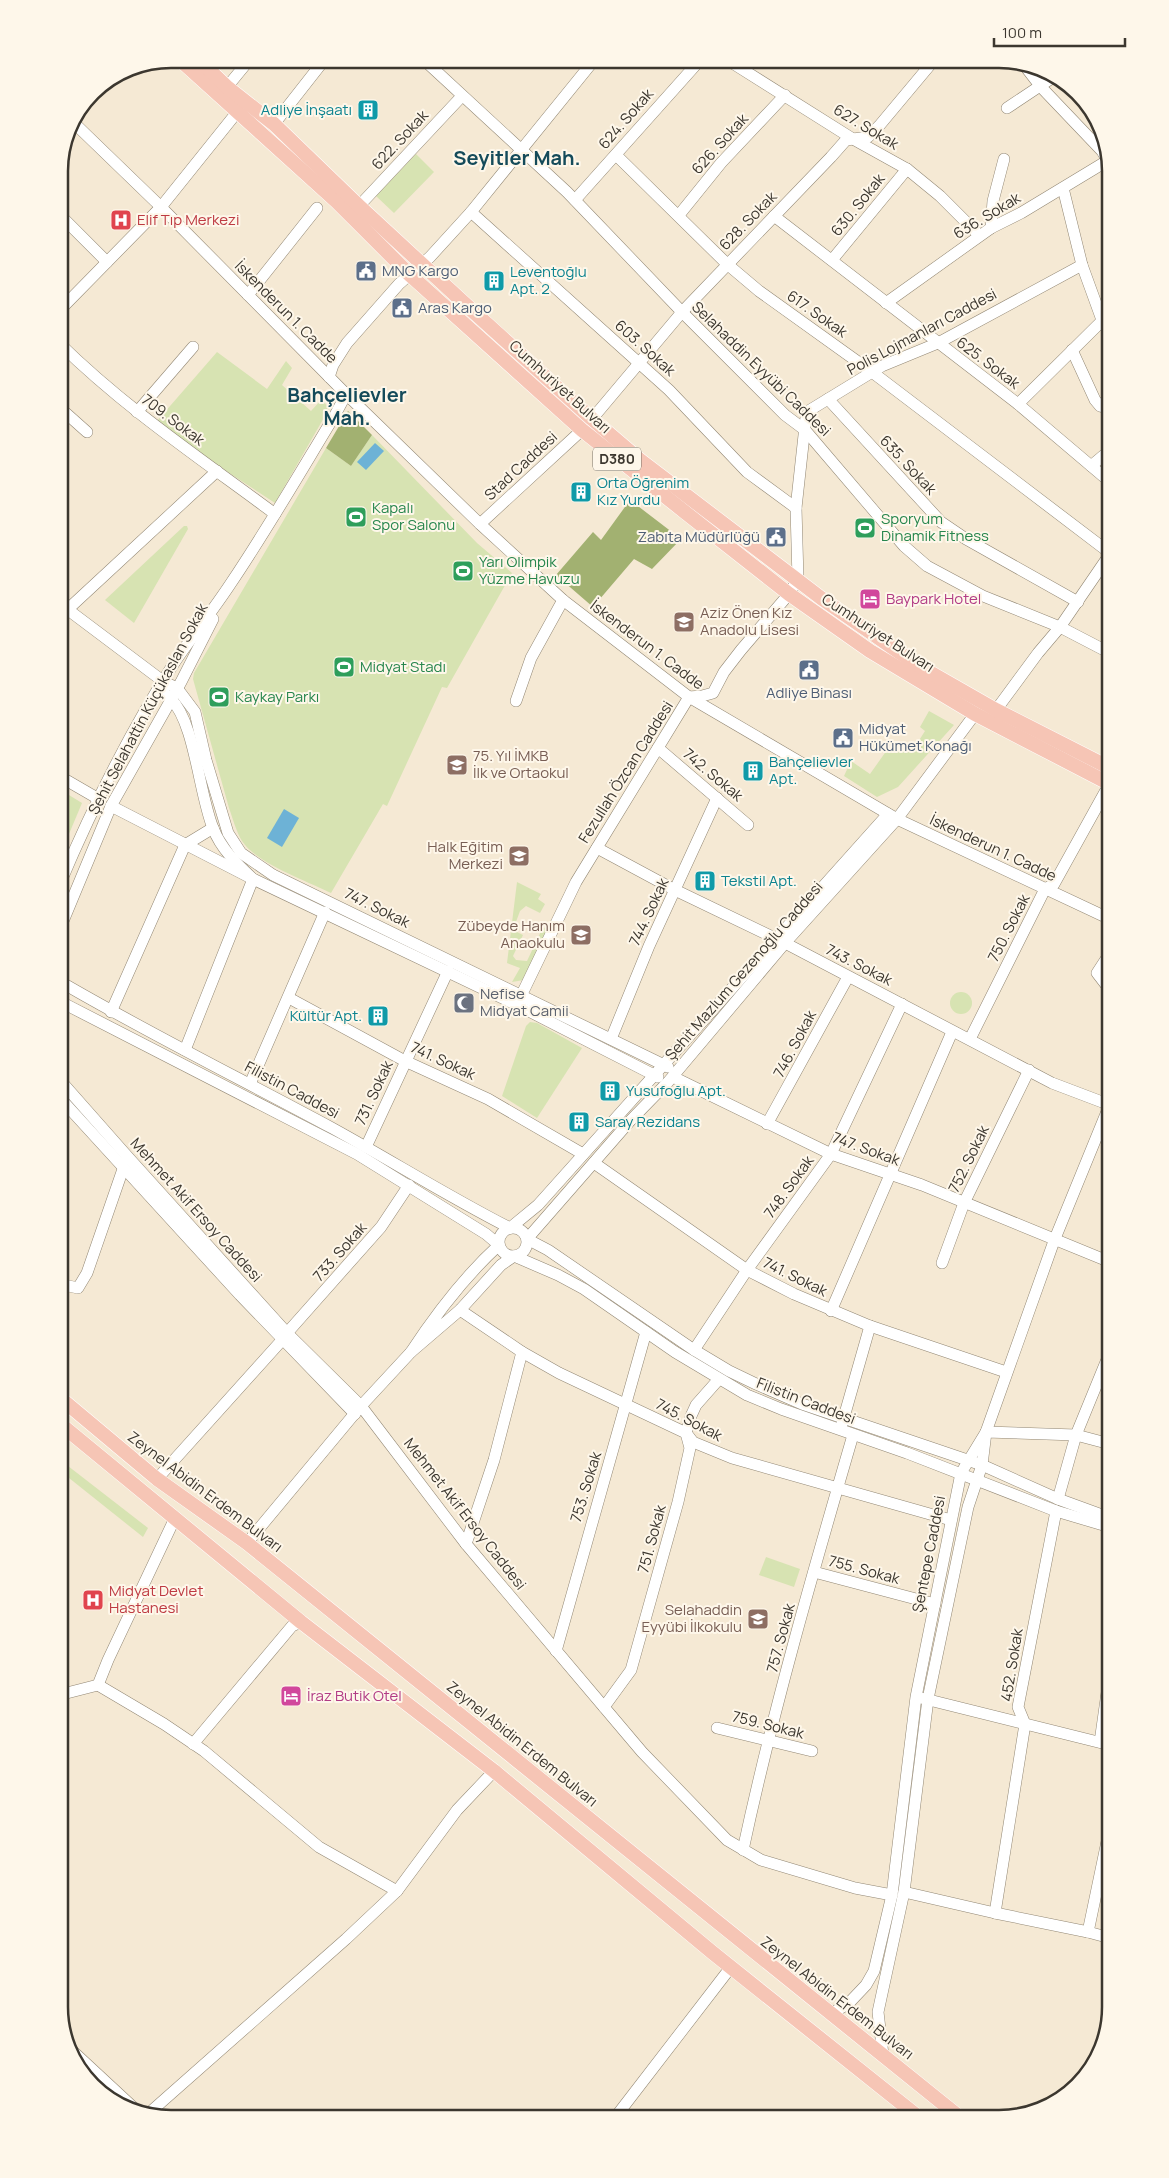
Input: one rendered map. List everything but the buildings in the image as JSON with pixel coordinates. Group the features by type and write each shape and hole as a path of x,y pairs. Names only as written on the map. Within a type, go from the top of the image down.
{"main road":[{"name":"Cumhuriyet Bulvarı","path":"189,68 336,202 410,275 582,430 789,594 870,651 975,714 1102,779"},
{"name":"Cumhuriyet Bulvarı","path":"207,68 227,87 274,124 359,206 592,419 640,460 821,598 919,666 996,710 1102,764"},
{"name":"Zeynel Abidin Erdem Bulvarı","path":"68,1404 157,1478 247,1543 951,2110"},
{"path":"68,1430 301,1622 494,1771 731,1967 910,2110"}],"street":[{"path":"227,87 243,68"},
{"path":"274,124 318,68"},
{"name":"Selahaddin Eyyübi Caddesi","path":"433,68 576,200 682,312 785,414 805,430 904,546 927,566 983,596 1060,627 1102,649"},
{"path":"329,377 333,365 347,343 399,284 423,264 471,212 520,149 588,68"},
{"name":"624. Sokak","path":"576,200 601,169 616,155 693,68"},
{"name":"627. Sokak","path":"741,68 853,139 907,169 940,196 979,235"},
{"name":"628. Sokak","path":"592,419 682,312 727,264 846,140 868,137 880,126 928,68"},
{"path":"1030,73 1099,149"},
{"path":"1007,108 1049,81"},
{"name":"626. Sokak","path":"679,215 721,163 785,95"},
{"name":"622. Sokak","path":"359,206 462,96"},
{"path":"68,302 161,206 238,111"},
{"name":"İskenderun 1. Cadde","path":"77,126 161,206 344,392 480,524 563,600 689,697 892,816 1102,915"},
{"name":"617. Sokak","path":"616,155 727,264 759,292 872,372 1102,548"},
{"path":"991,228 993,201 1004,159"},
{"name":"636. Sokak","path":"886,302 979,235 1063,188 1101,160"},
{"name":"630. Sokak","path":"832,260 907,169"},
{"path":"1063,188 1082,265 1102,308"},
{"path":"248,295 317,208"},
{"name":"603. Sokak","path":"471,212 669,390 747,472 796,508"},
{"name":"625. Sokak","path":"774,216 1018,404 1102,475"},
{"path":"68,223 107,262"},
{"name":"Polis Lojmanları Caddesi","path":"798,580 796,508 806,417 810,410 872,372 938,343 1082,265"},
{"path":"1018,404 1102,320"},
{"path":"137,412 193,347"},
{"path":"1072,350 1095,400 1102,406"},
{"name":"709. Sokak","path":"68,352 91,374 137,412 275,514"},
{"name":"Şehit Selahattin Küçükaslan Sokak","path":"68,865 97,798 161,686 231,584 275,514 335,415 342,402 344,392"},
{"name":"635. Sokak","path":"828,399 941,522 966,539 1078,602"},
{"path":"68,415 87,432"},
{"name":"Stad Caddesi","path":"480,524 582,430"},
{"path":"1091,466 1102,457"},
{"path":"68,602 217,471"},
{"path":"996,710 1038,653 1060,627 1102,566"},
{"path":"789,594 798,580"},
{"name":"Şehit Selahattin Küçükaslan Sokak","path":"68,909 111,806 174,693 231,584"},
{"name":"Fezullah Özcan Caddesi","path":"521,996 576,882 689,697 713,693 724,672 789,594"},
{"path":"516,701 531,658 563,600"},
{"name":"747. Sokak","path":"68,610 161,686 174,693 194,712 228,834 242,854 273,874 663,1064 673,1077 831,1154 890,1174 1102,1259"},
{"path":"174,693 192,746 203,798 213,828 228,853 253,879"},
{"name":"Şehit Mazlum Gezenoğlu Caddesi","path":"510,1228 538,1204 653,1074 780,940 892,816 975,714"},
{"name":"742. Sokak","path":"658,748 748,825"},
{"path":"68,781 97,798"},
{"name":"750. Sokak","path":"970,1039 1045,889 1054,884 1102,797"},
{"name":"744. Sokak","path":"611,1039 649,946 717,798"},
{"path":"111,806 253,879 448,971 653,1074 673,1077"},
{"path":"111,1012 185,845 213,828"},
{"name":"743. Sokak","path":"596,848 675,890 780,940 1052,1083 1102,1102"},
{"path":"185,1050 253,879"},
{"path":"250,1084 325,912"},
{"name":"Şehit Mazlum Gezenoğlu Caddesi","path":"527,1240 630,1121 673,1077 780,940"},
{"path":"1102,966 1098,973 1102,979"},
{"name":"731. Sokak","path":"366,1147 448,971"},
{"name":"746. Sokak","path":"767,1124 848,977"},
{"name":"Filistin Caddesi","path":"68,986 111,1012 366,1147 478,1212 510,1228"},
{"name":"741. Sokak","path":"288,998 405,1061 488,1099 583,1154"},
{"name":"748. Sokak","path":"694,1350 747,1270 831,1154 902,1004"},
{"name":"Filistin Caddesi","path":"68,1006 357,1154 486,1234 499,1245"},
{"path":"831,1311 952,1032"},
{"name":"752. Sokak","path":"942,1263 964,1203 1029,1070"},
{"name":"Mehmet Akif Ersoy Caddesi","path":"68,1088 285,1336 358,1410 466,1544 642,1752 727,1840 761,1860 855,1888 898,1893 1102,1936"},
{"path":"68,1107 123,1169 285,1336"},
{"name":"Şentepe Caddesi","path":"830,2014 848,2004 870,1980 898,1893 935,1604 961,1473 986,1432 1054,1241 1102,1124"},
{"name":"741. Sokak","path":"594,1163 747,1270 831,1311 1006,1372"},
{"path":"68,1286 78,1288 92,1263 123,1169"},
{"name":"733. Sokak","path":"157,1478 310,1310 381,1227 409,1185"},
{"path":"247,1543 358,1410 411,1352 460,1310 501,1265 525,1249 527,1240 523,1232 510,1228 500,1236 499,1245 483,1260 430,1323 411,1352"},
{"name":"Filistin Caddesi","path":"527,1240 548,1250 694,1350 729,1371 756,1384 843,1418 982,1465 1058,1505 1102,1524"},
{"path":"499,1245 506,1254 514,1256"},
{"name":"Filistin Caddesi","path":"514,1256 558,1275 584,1289 719,1379 781,1409 977,1479 1058,1505 1102,1516"},
{"name":"745. Sokak","path":"460,1310 522,1352 559,1374 686,1433 694,1442 732,1458 952,1520"},
{"path":"840,1430 870,1326"},
{"name":"753. Sokak","path":"556,1651 646,1332"},
{"path":"466,1544 494,1460 522,1352"},
{"name":"452. Sokak","path":"995,1914 1026,1724 1018,1708 1058,1505 1076,1435 1102,1372"},
{"name":"751. Sokak","path":"604,1707 631,1670 678,1502 690,1448 686,1433 696,1405 719,1379"},
{"path":"1102,1442 1076,1435 986,1432 982,1465 968,1507 922,1698 1102,1743"},
{"name":"757. Sokak","path":"743,1850 769,1742 814,1572 853,1435"},
{"path":"98,1685 174,1518"},
{"name":"755. Sokak","path":"814,1572 935,1604"},
{"path":"193,1744 292,1626 301,1622"},
{"path":"68,1693 98,1685 164,1724 193,1744 319,1847 397,1891"},
{"name":"759. Sokak","path":"717,1728 812,1752"},
{"path":"153,2109 346,1939 397,1891 457,1810 494,1771"},
{"path":"1088,1932 1102,1870"},
{"path":"883,2055 878,2012 898,1893"},
{"path":"621,2110 731,1967"},
{"path":"81,2059 126,2100"}],"green space":[{"path":"416,154 434,172 394,213 376,196"},
{"path":"217,352 267,389 286,361 292,368 282,385 311,411 322,399 329,409 275,503 197,452 157,421"},
{"path":"348,411 372,435 351,466 326,448"},
{"path":"372,435 477,543 512,573 447,688 442,687 387,806 383,804 331,893 258,857 242,841 229,808 193,679 194,673 326,448 351,466"},
{"path":"630,500 681,539 652,569 634,559 593,607 556,575 593,532 601,540"},
{"path":"184,526 187,526 188,529 134,623 105,600"},
{"path":"929,711 954,725 898,787 877,797 844,776 851,761 870,774 887,750 892,753 897,745 911,753 925,731 920,727"},
{"path":"68,794 82,803 68,836"},
{"path":"517,882 541,894 538,899 545,904 540,913 526,906 520,911 513,930 523,935 513,956 516,960 527,961 543,927 548,930 524,980 512,982 520,968 507,963"},
{"path":"957,992 965,992 972,999 972,1007 965,1014 957,1014 950,1007 950,999"},
{"path":"530,1022 537,1023 582,1048 537,1118 502,1096 526,1026"},
{"path":"68,1466 148,1528 143,1537 68,1477"},
{"path":"766,1557 800,1569 794,1587 759,1575"}],"water":[{"path":"375,443 384,451 366,470 357,462"},
{"path":"284,809 299,818 282,847 267,838"}],"place":[{"name":"Adliye İnşaatı","path":"368,110"},
{"name":"Elif Tıp Merkezi","path":"121,220"},
{"name":"MNG Kargo","path":"366,271"},
{"name":"Leventoğlu Apt. 2","path":"494,281"},
{"name":"Aras Kargo","path":"402,308"},
{"name":"Orta Öğrenim Kız Yurdu","path":"581,492"},
{"name":"Kapalı Spor Salonu","path":"356,517"},
{"name":"Sporyum Dinamik Fitness","path":"865,528"},
{"name":"Zabıta Müdürlüğü","path":"776,537"},
{"name":"Yarı Olimpik Yüzme Havuzu","path":"463,571"},
{"name":"Baypark Hotel","path":"870,599"},
{"name":"Aziz Önen Kız Anadolu Lisesi","path":"684,622"},
{"name":"Midyat Stadı","path":"344,667"},
{"name":"Adliye Binası","path":"809,670"},
{"name":"Kaykay Parkı","path":"219,697"},
{"name":"Midyat Hükümet Konağı","path":"843,738"},
{"name":"75. Yıl İMKB İlk ve Ortaokul","path":"457,765"},
{"name":"Bahçelievler Apt.","path":"753,771"},
{"name":"Halk Eğitim Merkezi","path":"519,856"},
{"name":"Tekstil Apt.","path":"705,881"},
{"name":"Zübeyde Hanım Anaokulu","path":"581,935"},
{"name":"Nefise Midyat Camii","path":"464,1003"},
{"name":"Kültür Apt.","path":"378,1016"},
{"name":"Yusufoğlu Apt.","path":"610,1091"},
{"name":"Saray Rezidans","path":"579,1122"},
{"name":"Midyat Devlet Hastanesi","path":"93,1600"},
{"name":"Selahaddin Eyyübi İlkokulu","path":"758,1619"},
{"name":"İraz Butik Otel","path":"291,1696"}],"district":[{"name":"Seyitler Mah.","path":"517,158"},
{"name":"Bahçelievler Mah.","path":"347,406"}]}
